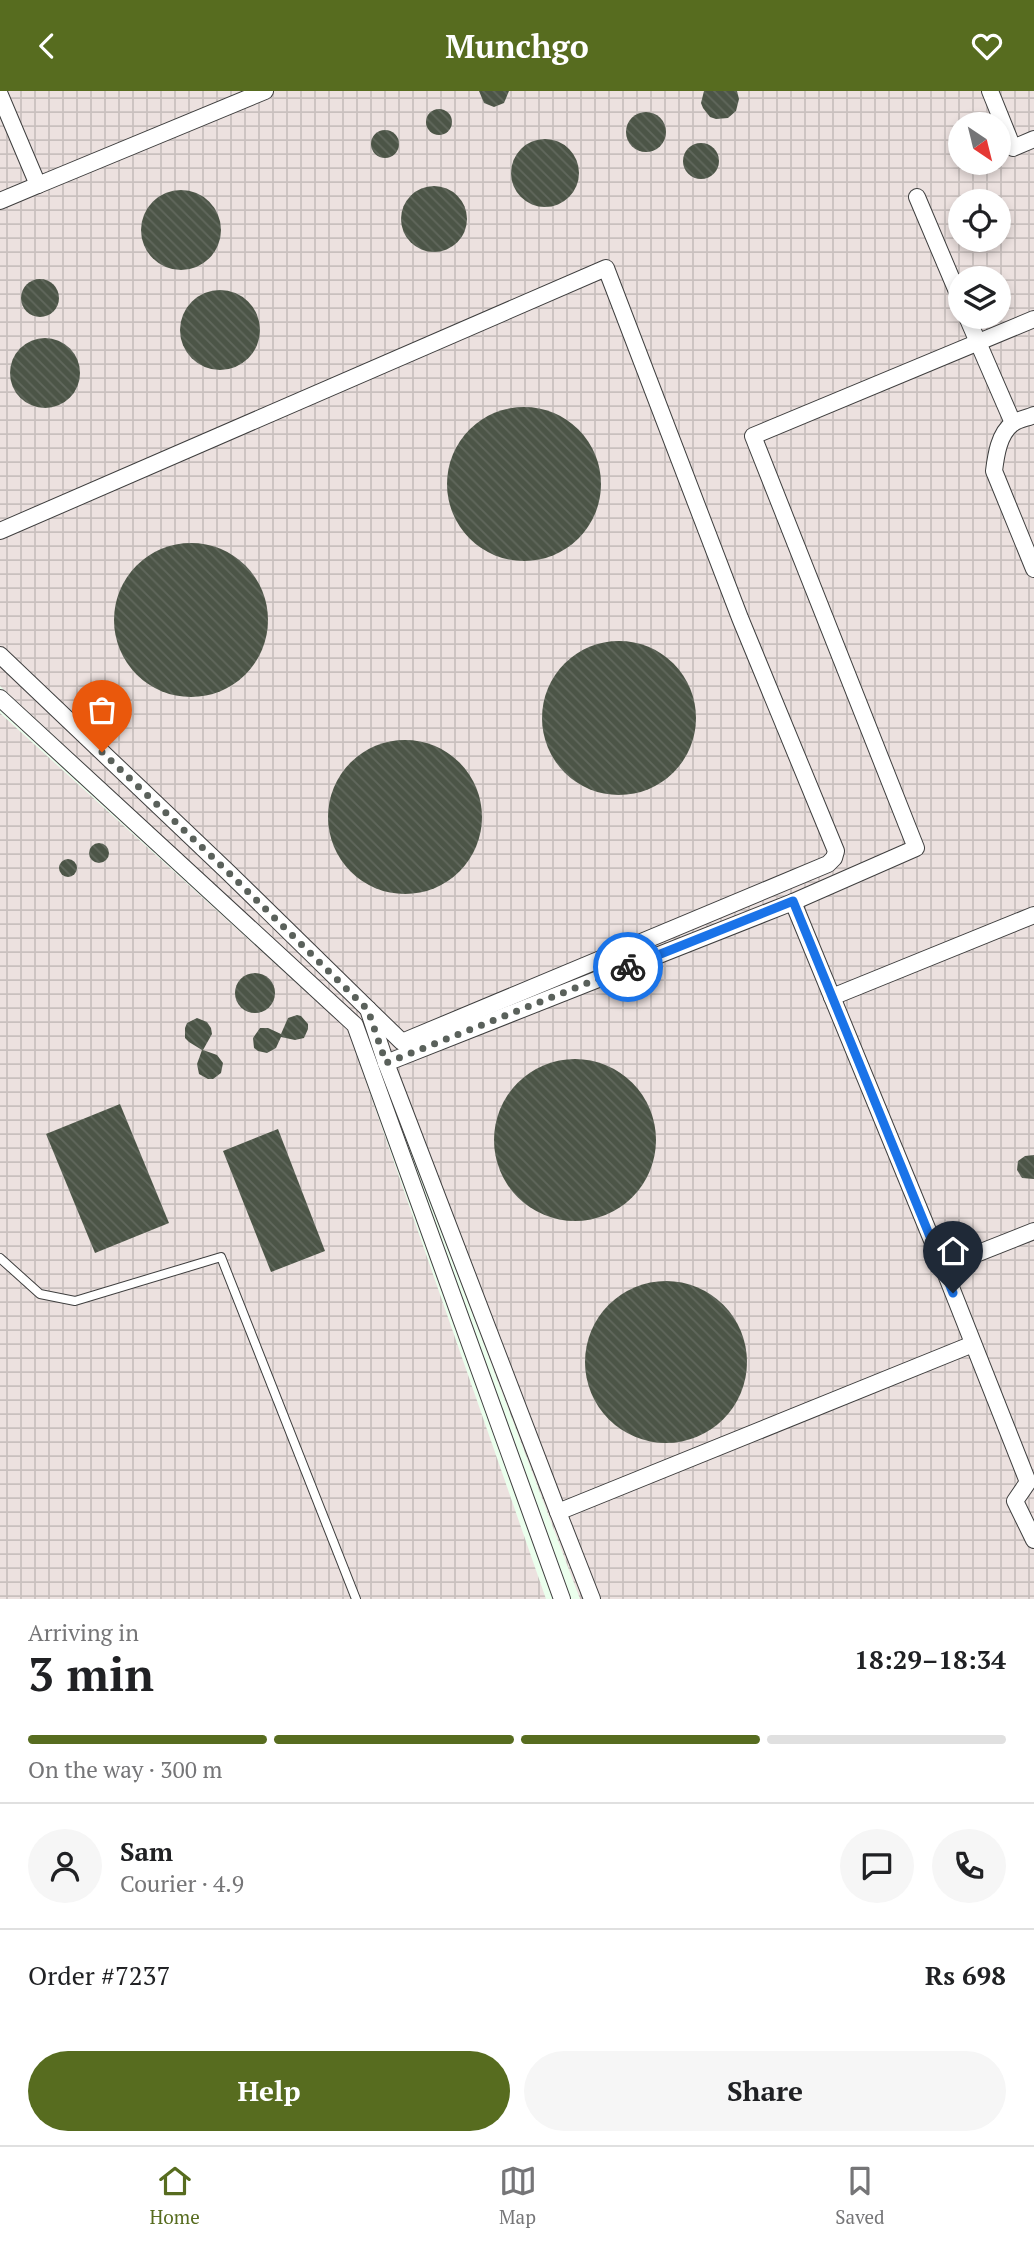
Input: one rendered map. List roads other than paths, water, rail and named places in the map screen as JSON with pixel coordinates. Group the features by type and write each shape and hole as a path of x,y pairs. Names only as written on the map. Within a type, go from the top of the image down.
{"street":[{"path":"0,201 265,91"},
{"path":"990,91 1013,148 1034,139"},
{"path":"0,95 38,185"},
{"path":"917,197 948,270"},
{"path":"0,531 606,268 740,618 836,851 828,864 402,1042 0,655"},
{"path":"386,1063 793,901 916,848 753,436 1034,319"},
{"path":"972,329 1013,423"},
{"path":"1034,415 1013,423 1003,435 994,471 1034,569"},
{"path":"0,698 355,1025 562,1599"},
{"path":"793,901 1028,1482 1015,1501 1034,1540"},
{"path":"832,997 1034,915"},
{"path":"368,1010 592,1599"},
{"path":"943,1267 1034,1230"},
{"path":"558,1511 974,1344"}],"lane":[{"path":"0,1258 40,1294 75,1301 221,1257 356,1599"}]}
